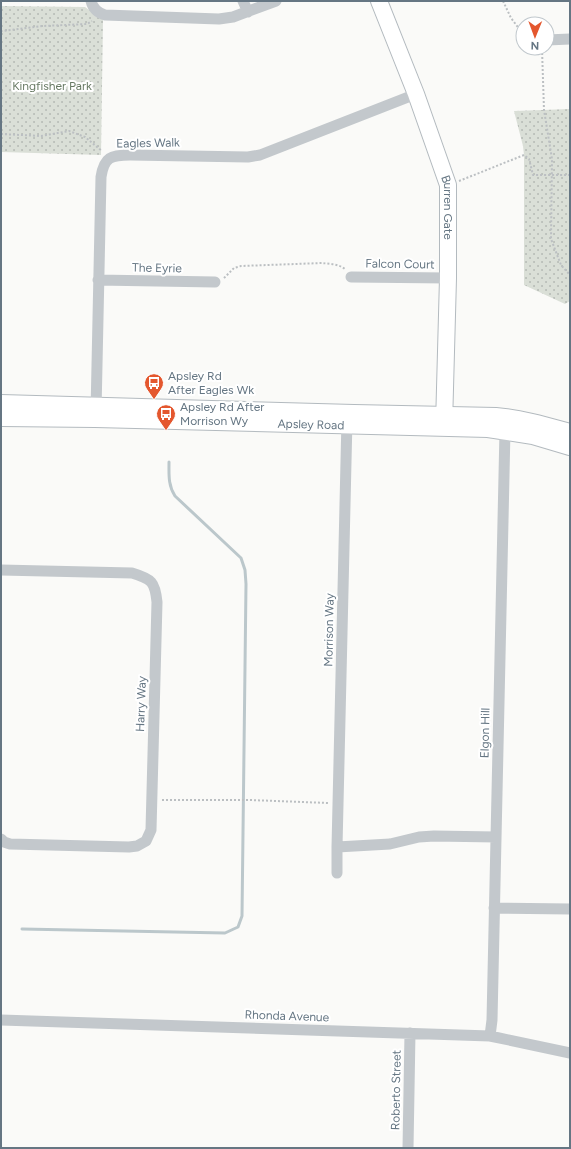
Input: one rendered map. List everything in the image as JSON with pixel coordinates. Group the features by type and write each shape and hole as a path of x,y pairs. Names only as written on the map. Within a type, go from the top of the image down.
{"main road":[{"name":"Burren Gate","path":"379,1 416,94 448,185 448,278 444,421"},
{"name":"Apsley Road","path":"1,403 96,413"},
{"name":"Apsley Road","path":"1,418 96,413 444,421 515,417 570,432"},
{"name":"Apsley Road","path":"444,421 488,429 505,430 533,436 570,447"}],"street":[{"path":"91,1 92,5 99,13 114,16 219,19 233,18 276,1"},
{"path":"243,1 248,12"},
{"path":"555,40 570,39"},
{"name":"Eagles Walk","path":"96,413 101,177 103,166 109,158 118,155 130,154 248,157 260,155 416,94"},
{"name":"Falcon Court","path":"352,277 448,278"},
{"name":"The Eyrie","path":"98,280 215,282"},
{"name":"Morrison Way","path":"337,873 347,419"},
{"name":"Elgon Hill","path":"490,1036 492,1020 505,430"},
{"name":"Harry Way","path":"1,570 132,573 146,577 156,588 157,602 151,830 146,842 137,846 129,847 6,842"},
{"path":"337,847 390,844 419,837 434,836 496,837"},
{"path":"494,908 570,909"},
{"name":"Rhonda Avenue","path":"1,1020 490,1036 570,1053"},
{"name":"Roberto Street","path":"408,1148 410,1033"}],"path":[{"path":"503,1 515,23"},
{"path":"1,31 43,26 87,24 95,19 99,13"},
{"path":"542,56 544,110 552,159 551,239 561,266 570,275"},
{"path":"1,134 41,136 69,131 74,132 91,142 109,158"},
{"path":"448,185 524,155 529,158 533,175 570,175"},
{"path":"215,282 227,276 234,268 241,266 332,264 344,267 352,277"},
{"path":"151,800 250,800 339,804"}],"green space":[{"name":"Kingfisher Park","path":"1,6 85,7 103,20 101,155 1,152"},
{"path":"570,109 570,301 565,304 524,285 524,155 514,111"}],"waterway":[{"path":"22,929 225,933 238,927 242,916 245,570 241,558 175,496 170,484 169,462"}],"place":[{"name":"Apsley Rd After Eagles Wk","path":"154,400"},
{"name":"Apsley Rd After Morrison Wy","path":"166,431"}]}
